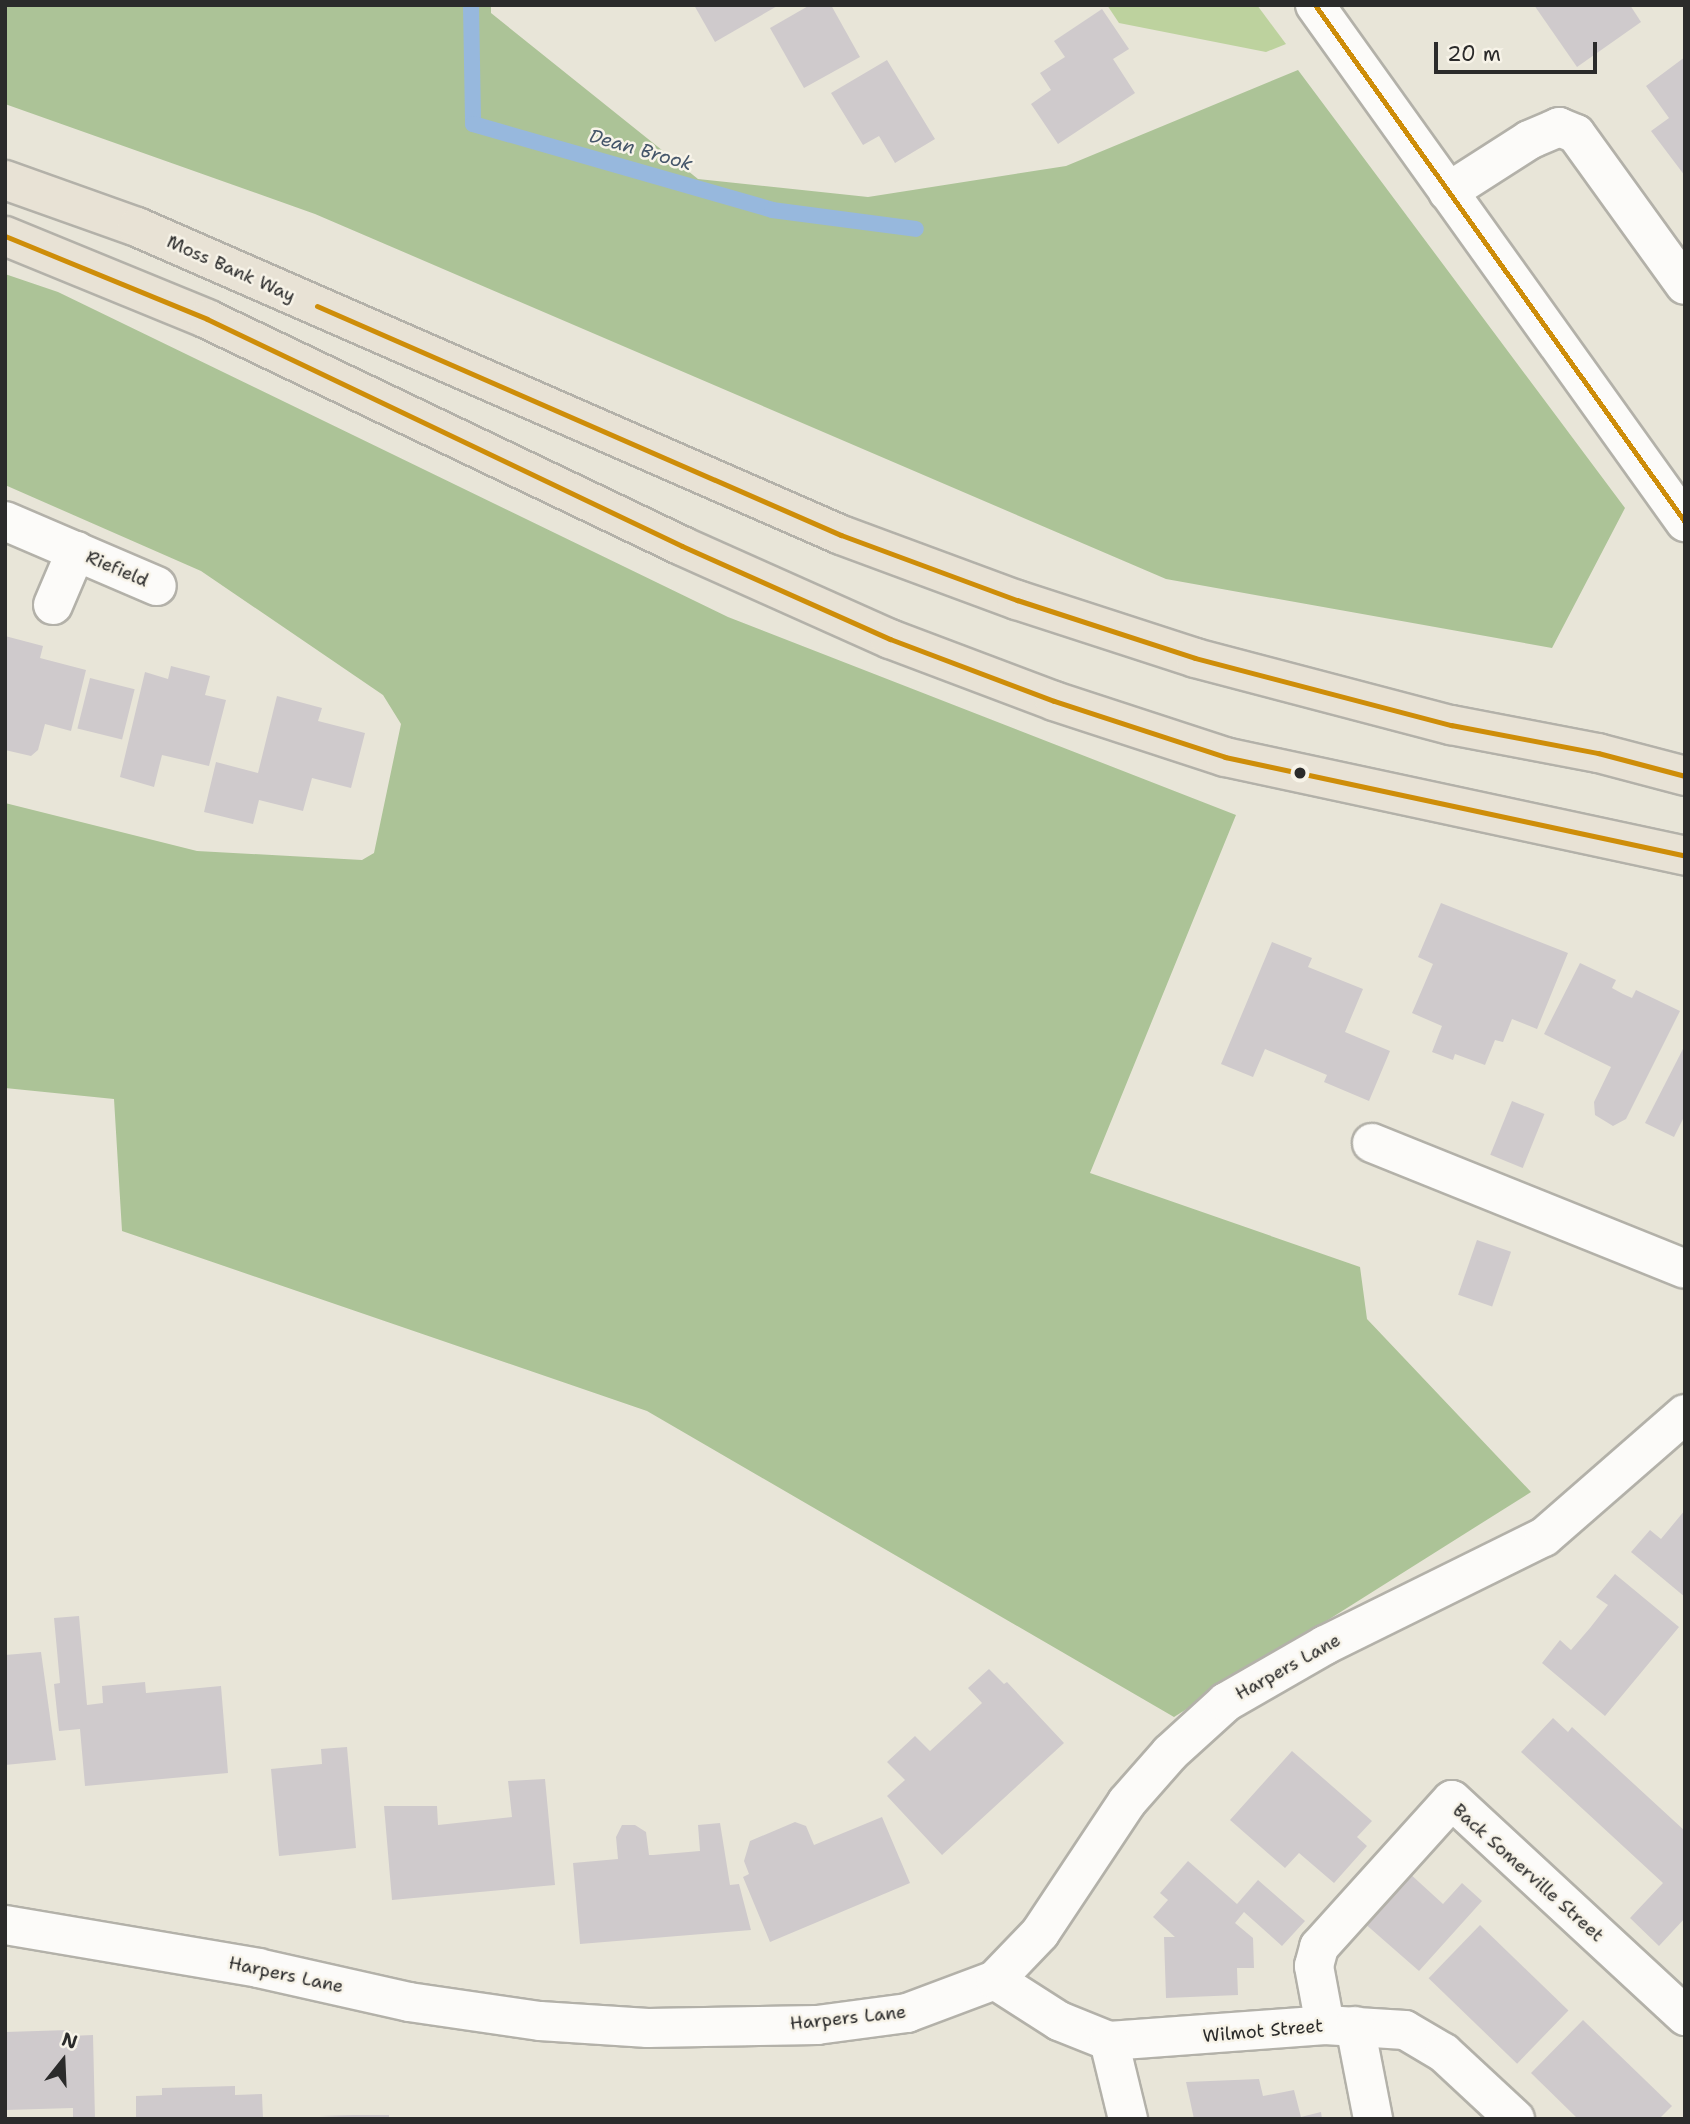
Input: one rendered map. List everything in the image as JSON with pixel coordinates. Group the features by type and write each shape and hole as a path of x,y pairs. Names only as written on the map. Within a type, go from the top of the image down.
{"highway":[{"name":"Moss Bank Way","path":"5,180 136,227 841,535 1017,600 1195,658 1437,722 1598,753 1685,776"},
{"path":"5,236 207,319 865,628 1054,701 1225,757 1685,856"}],"street":[{"path":"1315,5 1685,522"},
{"path":"1448,192 1529,140 1559,127 1576,134 1685,285"},
{"name":"Riefield","path":"5,521 157,586"},
{"name":"Riefield","path":"53,604 76,551"},
{"path":"1371,1143 1685,1269"},
{"name":"Harpers Lane","path":"5,1925 258,1968 409,2002 540,2021 635,2027 843,2021 907,2013 995,1980 1040,1933 1127,1801 1170,1753 1226,1702 1325,1645 1544,1537 1685,1413"},
{"name":"Back Somerville Street","path":"1340,2025 1314,1966 1320,1947 1452,1800 1685,2017"},
{"name":"Wilmot Street","path":"995,1980 1059,2021 1109,2041 1340,2025 1405,2029 1425,2039 1515,2119"},
{"path":"1340,2025 1373,2119"},
{"path":"1109,2041 1128,2119"}],"green space":[{"path":"5,5 491,5 491,13 698,179 868,197 1066,166 1298,70 1625,508 1552,648 1166,579 315,214 5,104"},
{"path":"1107,5 1257,5 1286,44 1266,52 1119,23"},
{"path":"5,274 58,292 728,617 1236,815 1090,1173 1360,1267 1367,1319 1531,1492 1174,1717 647,1411 122,1231 114,1099 5,1088 5,803 197,851 362,860 374,853 401,724 383,695 201,571 5,485"}],"building":[{"path":"694,5 779,5 715,42"},
{"path":"810,5 831,5 860,57 804,88 770,28"},
{"path":"1534,5 1630,5 1641,22 1577,67"},
{"path":"1102,9 1129,49 1113,59 1135,93 1058,144 1031,104 1051,90 1040,73 1065,57 1054,41"},
{"path":"1685,57 1685,176 1651,131 1669,118 1646,86"},
{"path":"887,60 935,139 895,163 879,136 863,145 831,93"},
{"path":"5,636 43,646 40,658 86,670 71,731 45,724 38,750 31,756 5,750"},
{"path":"171,666 210,676 205,695 226,700 209,766 162,755 154,787 120,777 145,672 168,679"},
{"path":"90,678 135,689 122,740 77,728"},
{"path":"277,696 322,708 318,721 365,733 351,788 312,778 303,811 259,800 253,824 204,812 216,762 258,773"},
{"path":"1441,903 1568,953 1537,1029 1512,1019 1503,1042 1495,1040 1485,1065 1455,1054 1453,1060 1432,1052 1442,1026 1412,1013 1433,964 1418,957"},
{"path":"1272,942 1312,958 1308,967 1363,989 1345,1032 1390,1051 1369,1101 1324,1082 1327,1075 1265,1049 1253,1077 1221,1064"},
{"path":"1580,963 1616,980 1612,988 1623,994 1632,998 1636,990 1680,1011 1626,1119 1613,1126 1595,1115 1594,1102 1611,1067 1544,1034"},
{"path":"1685,1045 1685,1115 1674,1137 1645,1123"},
{"path":"1512,1101 1544,1114 1523,1168 1490,1155"},
{"path":"1477,1240 1511,1252 1492,1307 1458,1295"},
{"path":"1685,1510 1685,1597 1631,1552 1650,1530 1661,1539"},
{"path":"1615,1574 1679,1627 1605,1716 1542,1663 1560,1640 1571,1650 1590,1628 1608,1605 1596,1597"},
{"path":"79,1616 87,1705 103,1703 102,1686 145,1682 146,1693 221,1686 228,1773 85,1786 80,1729 59,1731 54,1684 60,1683 54,1618"},
{"path":"41,1652 56,1760 5,1765 5,1655"},
{"path":"989,1669 1004,1684 1007,1682 1064,1743 942,1855 887,1796 905,1780 887,1762 915,1736 930,1751 982,1703 968,1688"},
{"path":"1553,1718 1568,1732 1572,1727 1685,1831 1685,1918 1659,1946 1630,1918 1663,1883 1521,1752"},
{"path":"347,1747 356,1848 279,1856 271,1769 322,1764 321,1749"},
{"path":"1292,1751 1372,1821 1357,1837 1367,1846 1334,1883 1299,1853 1285,1868 1230,1820"},
{"path":"545,1779 555,1885 392,1900 384,1806 437,1806 438,1825 512,1817 508,1781"},
{"path":"882,1817 910,1883 770,1942 743,1877 749,1874 744,1861 750,1841 795,1822 806,1826 814,1845"},
{"path":"720,1823 730,1885 739,1884 751,1930 580,1944 573,1863 618,1859 616,1837 622,1825 635,1825 646,1832 649,1855 653,1855 700,1851 698,1825"},
{"path":"1188,1861 1237,1904 1258,1880 1305,1921 1282,1946 1244,1912 1235,1923 1253,1938 1254,1968 1237,1968 1238,1995 1166,1998 1164,1937 1175,1937 1153,1917 1168,1900 1160,1893"},
{"path":"1408,1872 1443,1904 1462,1883 1482,1901 1419,1971 1363,1922"},
{"path":"1480,1925 1568,2010 1517,2064 1429,1978"},
{"path":"1583,2020 1672,2106 1659,2119 1578,2119 1531,2073"},
{"path":"70,2030 70,2036 93,2035 95,2119 73,2119 73,2108 5,2110 5,2032"},
{"path":"1259,2079 1263,2096 1294,2090 1301,2117 1321,2112 1322,2119 1194,2119 1186,2082"},
{"path":"235,2086 235,2095 262,2094 263,2119 136,2119 136,2096 162,2095 162,2088"},
{"path":"354,2115 389,2115 389,2119 319,2116"}],"waterway":[{"name":"Dean Brook","path":"471,5 473,124 772,210 916,229"}],"transit line":[{"path":"1315,5 1685,522"},
{"path":"5,236 207,319 682,546 890,639 1054,701 1225,757 1685,856"},
{"path":"317,306 841,535 1017,600 1195,658 1451,725 1598,753 1685,776"}]}
